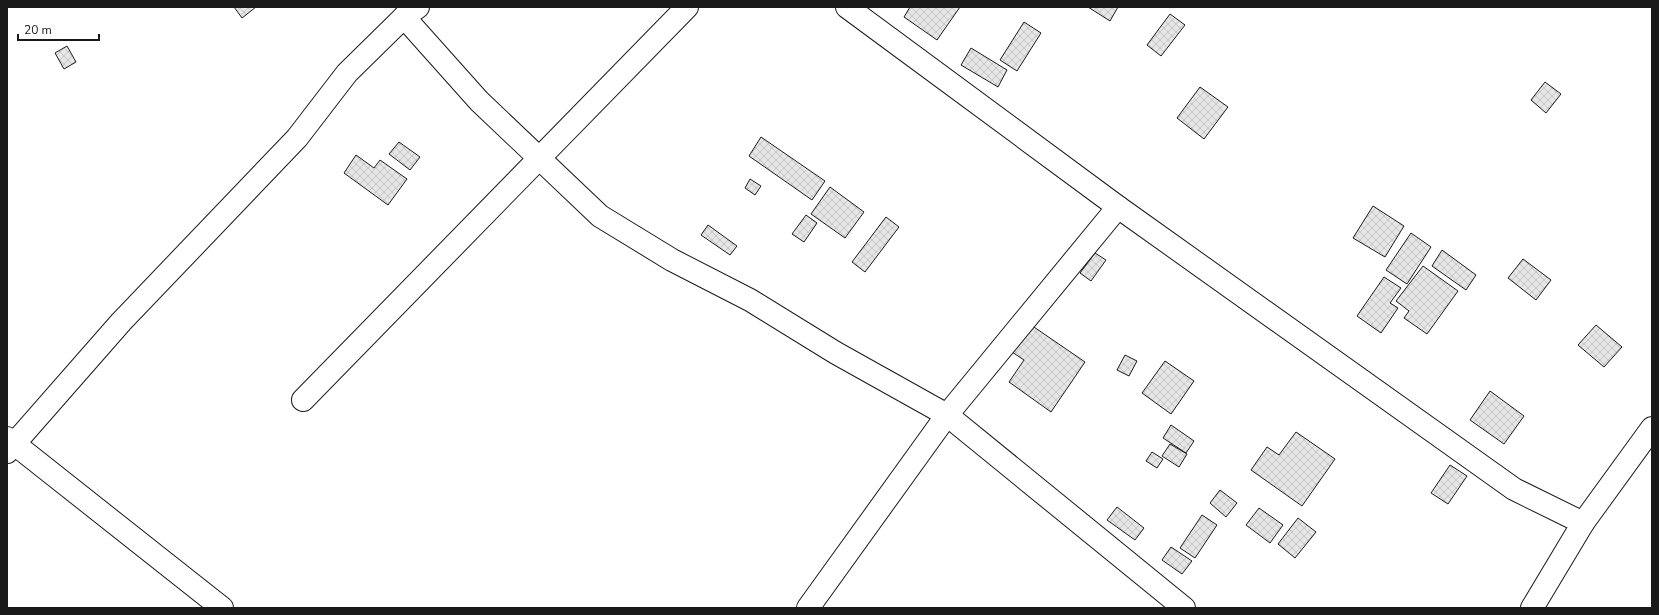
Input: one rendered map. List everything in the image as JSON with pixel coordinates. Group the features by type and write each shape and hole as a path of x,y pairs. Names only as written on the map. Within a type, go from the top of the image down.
{"street":[{"path":"303,400 687,7"},
{"path":"847,7 1118,207 1514,489 1583,523"},
{"path":"222,608 10,445 121,322 297,138 347,73 411,12 479,101 600,216 672,260 750,300 836,353 947,415 1184,608"},
{"path":"808,608 947,415 1118,207"},
{"path":"1532,608 1583,523 1652,428"}],"building":[{"path":"234,7 256,7 242,18"},
{"path":"910,7 960,7 937,40 904,17"},
{"path":"1088,7 1118,7 1110,21"},
{"path":"1170,14 1185,25 1161,56 1147,45"},
{"path":"1024,22 1041,33 1017,71 1000,60"},
{"path":"67,46 76,62 64,69 55,53"},
{"path":"971,48 1007,70 998,87 961,65"},
{"path":"1545,82 1561,94 1546,113 1531,100"},
{"path":"1200,87 1228,107 1204,139 1177,118"},
{"path":"761,137 825,181 812,200 749,156"},
{"path":"399,142 420,157 410,170 389,154"},
{"path":"356,155 374,168 380,160 407,179 388,205 344,173"},
{"path":"750,179 761,186 755,195 745,188"},
{"path":"830,187 864,212 845,238 811,214"},
{"path":"1373,206 1404,226 1385,257 1353,238"},
{"path":"806,215 817,223 804,242 792,234"},
{"path":"886,217 899,227 865,272 852,262"},
{"path":"708,225 737,246 730,255 701,235"},
{"path":"1411,233 1431,247 1407,284 1386,270"},
{"path":"1442,250 1476,275 1466,290 1432,266"},
{"path":"1095,253 1106,260 1091,281 1080,273"},
{"path":"1523,259 1551,280 1536,300 1508,278"},
{"path":"1423,266 1458,291 1427,334 1404,318 1409,311 1396,301"},
{"path":"1384,277 1401,288 1390,303 1398,308 1381,333 1357,316"},
{"path":"1031,325 1085,362 1051,412 1009,382 1024,360 1012,352"},
{"path":"1596,325 1622,347 1604,367 1578,345"},
{"path":"1125,355 1137,361 1129,376 1117,370"},
{"path":"1165,361 1194,381 1171,414 1142,393"},
{"path":"1490,391 1524,416 1504,444 1470,420"},
{"path":"1171,425 1194,441 1186,453 1163,438"},
{"path":"1296,432 1335,459 1302,506 1251,470 1267,447 1279,455"},
{"path":"1170,444 1187,454 1179,467 1162,456"},
{"path":"1152,452 1163,459 1157,468 1146,461"},
{"path":"1450,465 1467,476 1448,504 1431,493"},
{"path":"1220,490 1237,503 1226,517 1210,503"},
{"path":"1117,507 1144,528 1135,540 1107,520"},
{"path":"1259,508 1283,525 1270,543 1246,525"},
{"path":"1202,515 1217,525 1195,558 1180,548"},
{"path":"1298,518 1316,532 1295,558 1278,544"},
{"path":"1171,547 1192,561 1182,574 1162,560"}]}
